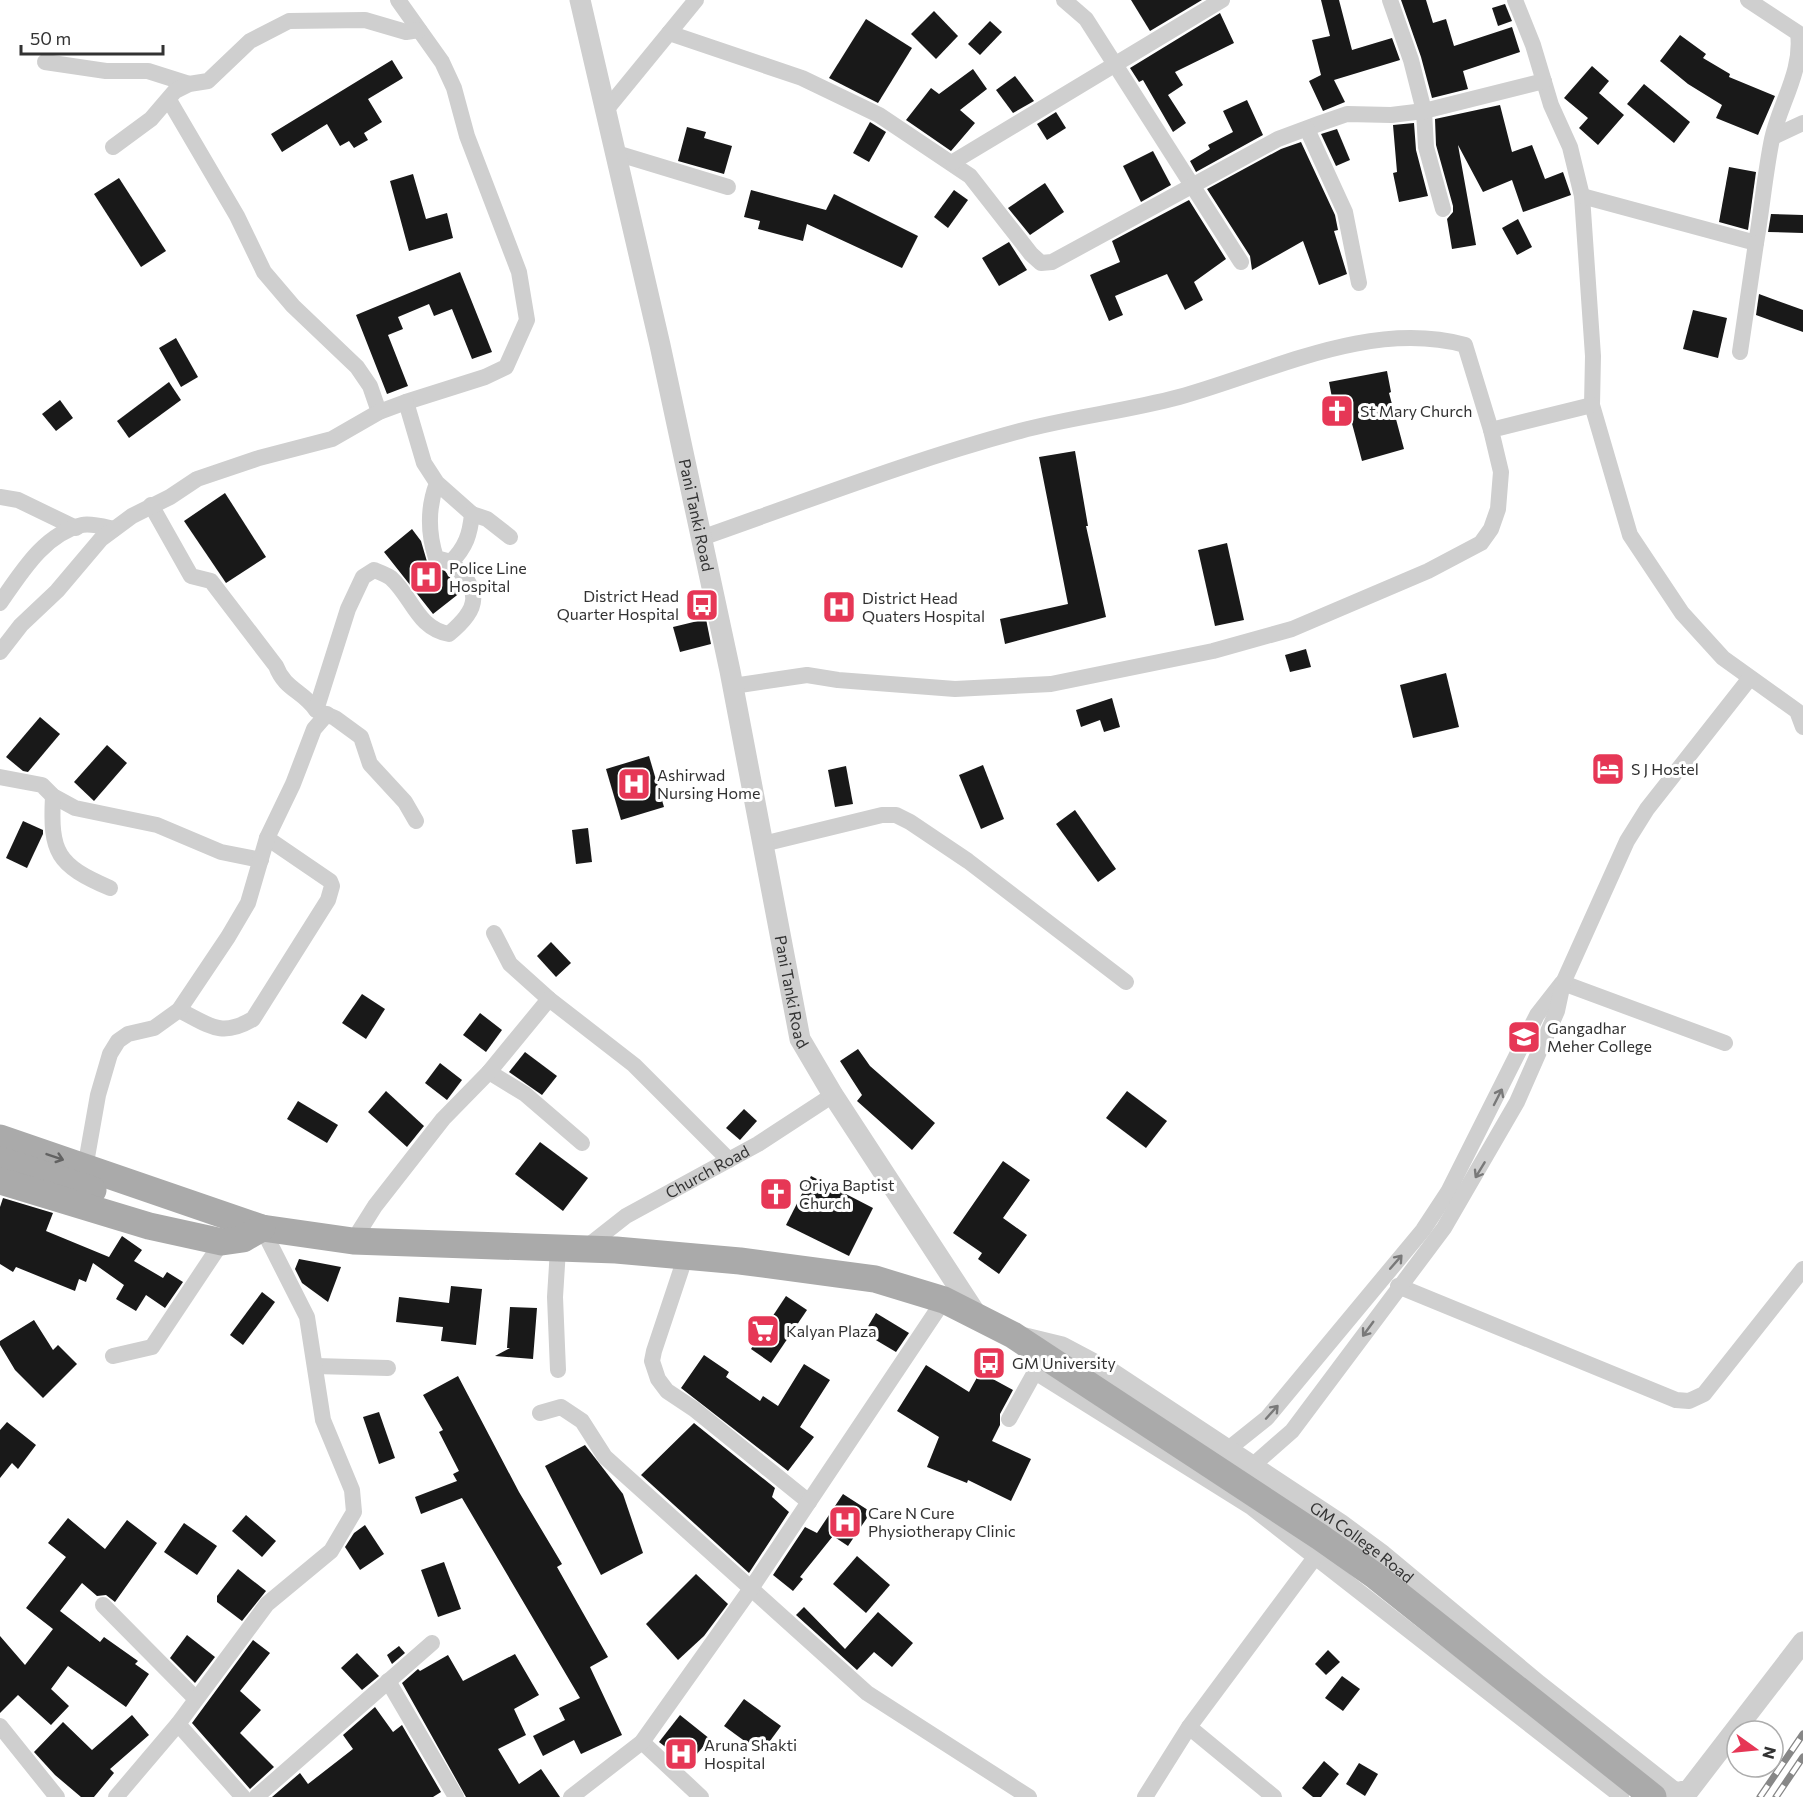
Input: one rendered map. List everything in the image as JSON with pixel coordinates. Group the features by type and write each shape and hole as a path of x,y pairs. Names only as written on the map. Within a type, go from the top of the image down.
{"main road":[{"path":"0,1138 262,1228 353,1241 615,1250 685,1258 740,1260 874,1279 945,1300 1013,1335 1038,1360 1374,1575 1653,1797"},
{"path":"0,1160 185,1218 232,1230 262,1228"},
{"path":"0,1181 149,1226 222,1242 243,1239 262,1228"}],"street":[{"path":"0,652 21,625 57,591 101,539 151,505 170,497 197,479 259,458 332,439 379,412 484,377 506,367 527,320 519,272 467,136 454,88 442,62 398,0"},
{"name":"Pani Tanki Road","path":"580,0 616,153 733,686 800,1039 832,1095"},
{"path":"606,110 696,0"},
{"path":"1064,0 1086,19 1150,122 1195,186 1241,262"},
{"path":"1390,0 1412,60 1424,111 1426,147 1443,209"},
{"path":"1515,0 1570,147 1582,196 1593,356 1592,405 1630,535 1682,613 1723,658 1801,716"},
{"path":"1740,352 1773,136 1797,73 1800,44 1798,33 1748,0"},
{"path":"953,162 1212,2"},
{"path":"113,147 133,134 169,100 175,91 189,84 208,81 250,41 289,21 365,20 406,32 419,30"},
{"path":"669,33 693,39 812,83 879,115 953,162 970,176 1030,254 1041,263 1052,262 1278,139 1347,114 1391,115 1424,111 1544,81"},
{"path":"45,62 106,71 148,71 189,84"},
{"path":"169,100 237,216 264,272 293,306 357,368 370,386 379,412"},
{"path":"1773,136 1803,123"},
{"path":"1307,129 1345,212 1359,283"},
{"path":"616,153 728,187"},
{"path":"1582,196 1756,243"},
{"path":"701,538 896,470 1021,431 1181,396 1314,354 1386,340 1434,337 1465,345 1475,369 1501,472 1498,509 1491,530 1481,543 1428,571 1292,629 1213,651 1051,684 955,689 838,680 807,675 733,686"},
{"path":"406,402 424,463 437,483 472,514 487,519 510,537"},
{"path":"1491,430 1592,405"},
{"path":"77,1204 98,1095 114,1047 128,1034 154,1028 179,1010 248,903 267,838 293,784 321,712 348,609 363,577 374,570 391,578 412,608 435,631 449,634 467,619 474,603 473,589 451,561 436,558 430,537 431,498 437,483"},
{"path":"0,497 18,500 76,528"},
{"path":"151,505 191,576 211,581 276,666 282,680 306,697 321,712 361,737 370,764 405,802 416,821"},
{"path":"451,561 462,551 470,534 472,514"},
{"path":"0,603 40,550 65,532 84,524 114,529"},
{"path":"1252,1466 1292,1431 1398,1286 1444,1228 1483,1165 1517,1101 1557,1011 1563,983 1632,833 1647,809 1750,678"},
{"path":"0,777 42,785 53,796 75,808 157,825 221,852 261,860"},
{"path":"53,796 51,830 62,861 90,880 110,888"},
{"path":"763,844 882,815 896,815 968,861 1126,982"},
{"path":"179,1010 219,1030 239,1027 253,1019 328,900 332,886 330,881 267,838"},
{"path":"494,933 510,964 549,999 634,1065 729,1160"},
{"path":"1563,983 1725,1043"},
{"path":"1227,1450 1267,1418 1423,1230 1448,1192 1537,1016 1563,983"},
{"path":"353,1241 375,1206 443,1119 489,1072 549,999"},
{"path":"489,1072 525,1094 582,1143"},
{"path":"832,1095 978,1317"},
{"name":"Church Road","path":"570,1250 626,1216 758,1144 832,1095"},
{"path":"116,1797 178,1724 267,1604 331,1551 354,1512 352,1490 323,1420 307,1317 262,1228"},
{"path":"113,1356 152,1347 222,1242"},
{"path":"558,1370 555,1297 570,1250"},
{"path":"685,1258 654,1351 652,1360 658,1379 667,1391 694,1409 809,1502"},
{"path":"1398,1286 1676,1400 1689,1401 1704,1394 1803,1269"},
{"path":"571,1797 642,1742 750,1590 945,1300"},
{"name":"GM College Road","path":"1013,1335 1062,1347 1113,1374 1382,1555 1647,1773 1675,1793 1689,1790 1803,1642"},
{"path":"1009,1419 1038,1360 1251,1507 1621,1796"},
{"path":"315,1366 388,1368"},
{"path":"540,1413 561,1407 582,1421 606,1457 750,1590 867,1693 1029,1797"},
{"path":"1145,1797 1189,1727 1316,1556"},
{"path":"103,1605 196,1700"},
{"path":"256,1797 432,1643"},
{"path":"388,1681 456,1797"},
{"path":"178,1724 243,1797"},
{"path":"0,1726 57,1797"},
{"path":"1189,1727 1274,1797"},
{"path":"642,1742 701,1797"}],"building":[{"path":"1131,0 1202,0 1150,31"},
{"path":"1321,0 1339,0 1352,50 1392,38 1400,60 1334,80 1345,102 1323,111 1309,81 1321,75 1312,40 1330,36"},
{"path":"1401,0 1426,0 1433,23 1446,19 1454,46 1512,27 1520,52 1463,71 1468,89 1432,98 1421,57"},
{"path":"1505,4 1512,21 1498,26 1492,8"},
{"path":"934,11 958,36 936,59 911,34"},
{"path":"1220,13 1234,43 1175,72 1183,85 1168,95 1186,123 1173,132 1143,80 1139,82 1130,68"},
{"path":"866,19 912,48 878,103 829,78"},
{"path":"990,21 1002,32 980,55 968,44"},
{"path":"1680,35 1706,54 1703,58 1730,74 1729,77 1775,96 1758,135 1716,118 1722,105 1688,84 1660,61"},
{"path":"392,60 403,78 368,99 382,122 364,133 368,140 354,148 349,141 340,146 327,124 282,152 271,134"},
{"path":"1592,66 1609,81 1599,93 1624,115 1598,145 1579,128 1588,118 1564,98"},
{"path":"973,69 987,89 960,110 975,123 951,151 906,120 931,88 939,94"},
{"path":"1015,76 1034,101 1013,113 996,90"},
{"path":"1644,84 1690,122 1674,143 1627,104"},
{"path":"1247,100 1263,135 1196,172 1190,161 1210,149 1208,145 1233,132 1223,111"},
{"path":"1500,105 1512,152 1532,145 1545,179 1563,172 1571,195 1523,212 1512,180 1483,192 1458,145 1476,245 1452,249 1447,219 1453,212 1453,206 1436,145 1435,119"},
{"path":"1056,112 1066,128 1047,140 1037,124"},
{"path":"870,122 886,132 869,162 853,153"},
{"path":"1414,123 1416,150 1428,196 1399,202 1393,173 1397,172 1393,125"},
{"path":"687,127 706,132 704,138 732,146 724,174 678,161"},
{"path":"1337,129 1350,160 1336,166 1321,134"},
{"path":"1301,142 1335,215 1338,230 1334,231 1347,274 1319,285 1303,241 1252,270 1250,256 1207,189 1281,149"},
{"path":"1153,151 1171,185 1141,202 1123,166"},
{"path":"1729,167 1756,172 1748,230 1719,222"},
{"path":"413,174 426,219 447,213 453,238 409,251 390,181"},
{"path":"119,178 166,251 141,267 94,194"},
{"path":"1045,183 1064,212 1030,235 1008,208"},
{"path":"751,190 826,210 834,194 918,236 902,268 807,224 803,241 758,229 760,221 744,217"},
{"path":"954,190 968,200 948,228 934,217"},
{"path":"1189,200 1226,259 1194,282 1203,300 1185,310 1167,274 1115,296 1123,315 1109,321 1090,275 1120,262 1112,241"},
{"path":"1771,214 1803,215 1803,233 1768,232"},
{"path":"1518,219 1532,247 1517,255 1502,228"},
{"path":"1009,242 1027,270 999,286 982,258"},
{"path":"460,272 492,352 472,359 452,309 434,316 429,304 398,317 403,329 388,335 408,386 387,394 356,315"},
{"path":"1759,294 1803,310 1803,332 1756,315"},
{"path":"1693,310 1727,318 1718,358 1683,349"},
{"path":"176,338 198,377 181,387 159,348"},
{"path":"1387,371 1391,392 1389,393 1404,449 1362,461 1346,401 1333,403 1329,382"},
{"path":"169,382 181,400 129,438 117,421"},
{"path":"60,400 73,418 56,431 42,414"},
{"path":"1075,451 1088,526 1086,526 1106,617 1005,644 1000,619 1068,604 1039,457"},
{"path":"225,493 266,557 226,583 184,521"},
{"path":"412,529 421,541 428,565 445,571 461,592 433,614 384,552"},
{"path":"1227,543 1244,620 1215,626 1198,550"},
{"path":"706,619 711,644 680,652 673,627"},
{"path":"1306,649 1311,667 1290,672 1285,655"},
{"path":"1446,673 1459,727 1413,738 1400,685"},
{"path":"1112,698 1120,727 1104,732 1100,720 1081,727 1076,710"},
{"path":"40,717 60,734 28,772 23,771 6,757"},
{"path":"107,745 127,763 94,801 74,782"},
{"path":"649,756 664,807 621,820 606,769"},
{"path":"983,765 1004,819 981,829 959,775"},
{"path":"846,766 853,804 835,807 828,770"},
{"path":"1075,810 1116,869 1098,882 1056,824"},
{"path":"23,821 43,830 27,868 6,858"},
{"path":"588,828 592,862 576,864 572,830"},
{"path":"551,942 571,963 556,977 537,956"},
{"path":"362,994 385,1009 366,1039 342,1023"},
{"path":"480,1013 502,1030 486,1052 463,1035"},
{"path":"858,1049 870,1066 935,1123 912,1150 857,1101 862,1095 840,1061"},
{"path":"525,1052 557,1076 542,1095 509,1072"},
{"path":"440,1063 462,1080 447,1100 425,1083"},
{"path":"386,1091 424,1126 407,1147 368,1112"},
{"path":"1127,1091 1167,1121 1146,1148 1106,1118"},
{"path":"298,1101 338,1125 327,1143 287,1119"},
{"path":"744,1109 757,1121 740,1140 726,1128"},
{"path":"540,1142 588,1178 563,1211 515,1174"},
{"path":"1003,1161 1030,1180 1003,1218 1027,1235 999,1274 978,1259 982,1253 953,1233"},
{"path":"811,1176 873,1208 849,1256 786,1225"},
{"path":"3,1198 53,1213 46,1231 109,1257 122,1236 142,1250 134,1261 163,1278 167,1272 183,1282 165,1308 146,1295 136,1311 116,1299 124,1285 93,1263 86,1282 79,1279 75,1291 16,1267 13,1272 0,1264 0,1207"},
{"path":"299,1259 341,1267 328,1302 302,1283 295,1269"},
{"path":"451,1286 482,1289 476,1345 441,1341 443,1327 396,1322 399,1297 449,1303"},
{"path":"262,1292 275,1302 243,1345 230,1335"},
{"path":"786,1296 807,1310 771,1363 751,1349"},
{"path":"510,1307 537,1308 533,1359 495,1356 510,1348 507,1348"},
{"path":"876,1313 909,1333 896,1352 864,1333"},
{"path":"34,1320 53,1350 58,1345 77,1364 43,1398 15,1370 0,1345 0,1341"},
{"path":"704,1355 729,1372 726,1377 760,1401 763,1396 778,1406 804,1364 830,1380 800,1427 814,1437 788,1471 681,1388"},
{"path":"926,1365 969,1392 980,1372 1013,1390 1000,1414 1000,1425 992,1441 1031,1459 1011,1501 968,1480 967,1483 927,1467 939,1437 897,1411"},
{"path":"458,1376 519,1492 562,1564 557,1567 608,1657 590,1667 622,1735 581,1754 574,1740 543,1756 533,1736 565,1720 559,1708 580,1698 462,1498 421,1514 415,1497 457,1481 453,1474 459,1471 439,1432 443,1430 423,1395"},
{"path":"379,1412 395,1458 379,1464 363,1417"},
{"path":"7,1422 36,1445 18,1469 12,1463 0,1478 0,1430"},
{"path":"694,1423 775,1488 772,1497 789,1512 749,1573 641,1475"},
{"path":"585,1445 623,1494 643,1553 601,1575 545,1466"},
{"path":"843,1494 871,1512 848,1546 833,1536 800,1577 803,1579 793,1591 773,1575 805,1527 817,1533"},
{"path":"246,1515 276,1541 262,1557 232,1531"},
{"path":"68,1518 105,1549 127,1520 157,1543 115,1602 106,1595 97,1596 82,1583 60,1611 100,1642 104,1637 138,1661 135,1664 149,1674 126,1707 68,1666 51,1689 69,1706 51,1725 18,1695 0,1713 0,1636 25,1665 53,1629 26,1608 66,1557 48,1543"},
{"path":"184,1523 217,1546 197,1575 164,1552"},
{"path":"365,1525 384,1554 360,1570 345,1547 354,1533"},
{"path":"857,1556 890,1585 866,1613 833,1584"},
{"path":"444,1562 461,1609 438,1617 421,1570"},
{"path":"238,1569 266,1591 242,1621 217,1602 217,1596"},
{"path":"696,1574 728,1604 704,1636 678,1660 646,1624"},
{"path":"804,1607 845,1649 878,1612 913,1643 892,1667 874,1652 857,1670 796,1615"},
{"path":"187,1635 215,1657 195,1683 170,1658"},
{"path":"253,1640 270,1653 240,1691 261,1710 240,1733 274,1767 250,1789 192,1723"},
{"path":"399,1646 405,1653 392,1664 387,1655"},
{"path":"1328,1650 1340,1662 1326,1675 1315,1664"},
{"path":"357,1653 379,1676 362,1690 341,1668"},
{"path":"515,1654 539,1695 514,1709 526,1735 498,1749 519,1784 541,1769 560,1797 466,1797 402,1683 418,1669 420,1671 448,1655 463,1681"},
{"path":"1342,1676 1360,1689 1343,1711 1325,1698"},
{"path":"744,1699 781,1726 761,1753 724,1726"},
{"path":"375,1707 393,1732 402,1725 441,1792 433,1797 272,1797 300,1773 308,1784 353,1749 343,1735"},
{"path":"132,1715 149,1735 110,1769 114,1773 94,1797 81,1797 55,1775 34,1752 63,1722 92,1750"},
{"path":"680,1715 710,1739 688,1764 659,1742"},
{"path":"1324,1761 1339,1774 1321,1797 1313,1797 1302,1788"},
{"path":"1359,1763 1378,1774 1365,1796 1346,1784"}],"railway":[{"path":"1760,1797 1803,1734"},
{"path":"1776,1797 1803,1757"}],"place":[{"name":"St Mary Church","path":"1337,411"},
{"name":"Police Line Hospital","path":"426,577"},
{"name":"District Head Quarter Hospital","path":"702,605"},
{"name":"District Head Quaters Hospital","path":"839,607"},
{"name":"S J Hostel","path":"1608,769"},
{"name":"Ashirwad Nursing Home","path":"634,784"},
{"name":"Gangadhar Meher College","path":"1524,1037"},
{"name":"Oriya Baptist Church","path":"776,1194"},
{"name":"Kalyan Plaza","path":"763,1331"},
{"name":"GM University","path":"989,1363"},
{"name":"Care N Cure Physiotherapy Clinic","path":"845,1522"},
{"name":"Aruna Shakti Hospital","path":"681,1754"}]}
